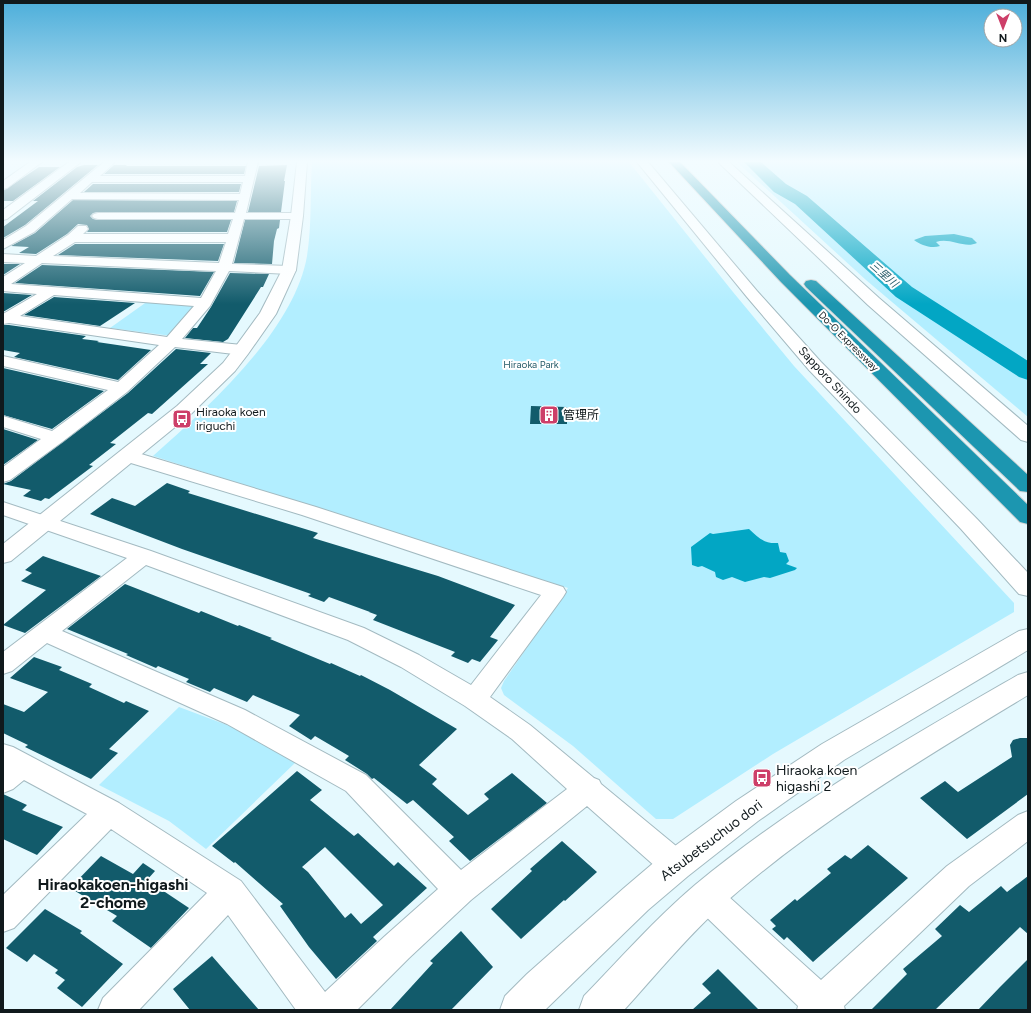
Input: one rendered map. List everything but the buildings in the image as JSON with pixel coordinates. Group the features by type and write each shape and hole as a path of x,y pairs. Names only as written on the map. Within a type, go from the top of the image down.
{"highway":[{"name":"Do-O Expressway","path":"719,209 785,278 1028,517"},
{"name":"Do-O Expressway","path":"737,209 809,282 1028,486"}],"street":[{"path":"3,216 12,209"},
{"path":"3,245 30,229 54,209"},
{"path":"3,282 72,238 105,209"},
{"path":"3,476 56,438 121,388 171,342 205,303 224,268 234,238 241,209"},
{"path":"3,556 184,410 229,367 268,314 289,270 298,209"},
{"name":"Sapporo Shindo","path":"681,209 752,294 815,366 969,524 1028,588"},
{"path":"773,209 825,259 944,365 1028,436"},
{"path":"98,216 297,216"},
{"path":"72,238 234,238"},
{"path":"3,258 289,270"},
{"path":"3,287 205,303"},
{"path":"4,319 51,291"},
{"path":"4,319 171,342 242,350"},
{"path":"3,362 121,388"},
{"path":"3,421 56,438"},
{"path":"128,456 309,512 555,592 474,699"},
{"path":"3,508 143,556 356,634 410,661 474,699 521,732 676,865"},
{"path":"3,666 143,556"},
{"path":"45,633 236,716 356,783 460,890"},
{"name":"Atsubetsuchuo dori","path":"519,1010 557,971 636,899 676,865 747,811 833,752 1028,638"},
{"path":"598,1010 676,926 707,897 781,837 885,767 1028,682"},
{"path":"9,767 109,812 230,890 317,1010"},
{"path":"332,1010 397,947 460,890 588,788"},
{"path":"3,917 109,812"},
{"path":"707,897 821,1007 958,876 1028,824"},
{"path":"115,1010 230,890"}],"green space":[{"name":"Hiraoka Park","path":"310,209 667,209 794,366 1014,603 1014,612 773,754 673,819 656,819 573,746 504,695 501,688 504,681 568,588 153,456 222,391 246,366 267,339 285,312 299,284 307,256"},
{"path":"789,209 1028,209 1028,417 866,280"},
{"path":"148,301 198,306 172,336 110,328"},
{"path":"179,707 243,731 297,761 206,849 169,821 99,785"}],"water":[{"path":"954,234 972,238 977,243 967,245 941,241 936,242 940,246 930,247 914,240 925,236"},
{"path":"749,529 765,541 778,543 780,552 786,553 789,561 786,564 797,568 770,578 764,577 745,582 732,577 723,580 716,577 715,572 702,566 698,567 692,565 691,547 710,533 713,534"}],"waterway":[{"name":"三里川","path":"811,209 904,292 1028,372"}],"place":[{"name":"管理所","path":"549,415"},
{"name":"Hiraoka koen iriguchi","path":"182,419"},
{"name":"Hiraoka koen higashi 2","path":"762,778"}],"district":[{"name":"Hiraokakoen-higashi 2-chome","path":"113,893"}]}
